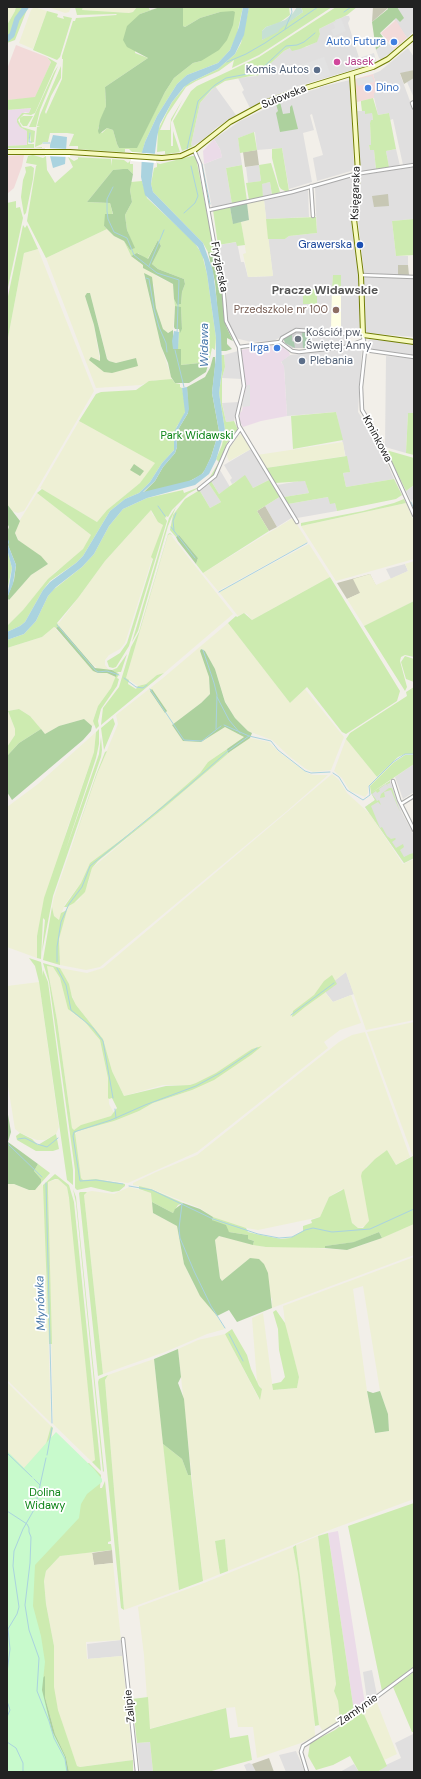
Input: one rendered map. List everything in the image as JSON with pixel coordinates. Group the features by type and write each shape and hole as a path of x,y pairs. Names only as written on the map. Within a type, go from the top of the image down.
{"main road":[{"name":"Sułowska","path":"7,152 70,152 131,157 176,157 194,150 221,128 262,105 299,90 352,75 381,64 414,37"},
{"name":"Księgarska","path":"352,75 358,173 354,219 361,275 364,338"},
{"path":"364,338 414,342"}],"street":[{"path":"414,102 412,103 414,108"},
{"name":"Fryzjerska","path":"194,150 198,158 209,210 218,265 224,289 226,321 239,347 244,386 237,416 240,429 297,522"},
{"path":"209,210 311,186 358,173 414,165"},
{"path":"311,186 313,216"},
{"path":"361,275 414,277"},
{"path":"280,342 282,338 291,332 298,330 364,338"},
{"path":"239,347 280,342 292,351 299,352 345,347 364,338"},
{"name":"Kminkowa","path":"364,338 366,351 361,394 362,410 380,440 414,515"},
{"path":"366,351 414,357"},
{"path":"199,489 215,476 228,446 240,429"},
{"path":"393,781 401,804 414,830"},
{"path":"401,804 414,796"},
{"name":"Zalipie","path":"123,1639 137,1772"},
{"name":"Zamłynie","path":"306,1772 301,1748 306,1743 367,1704 414,1669"}],"shaded area":[{"path":"7,7 16,7 7,25"},
{"path":"34,7 47,11 33,49 19,43 31,10"},
{"path":"48,7 71,7 69,12 65,13"},
{"path":"83,7 137,7 133,12 129,13 82,10"},
{"path":"297,7 301,7 303,12 278,32 262,40 262,31 266,27 285,20"},
{"path":"373,7 388,8 372,22"},
{"path":"395,7 414,7 414,31 407,38 388,11"},
{"path":"345,16 349,16 350,19 348,23 362,67 295,87 250,108 242,92 244,90 238,78 257,76 284,51 290,48 306,47 316,42 320,34 319,29"},
{"path":"341,18 346,31 334,36 331,30 335,28 333,23 336,22 335,20"},
{"path":"396,20 407,38 394,49 381,33"},
{"path":"386,41 395,50 381,59 379,58 376,50"},
{"path":"16,45 47,57 51,62 35,98 7,100 7,69"},
{"path":"408,48 414,57 414,70 400,74 414,112 414,164 403,165 393,119 390,120 389,113 378,115 373,93 378,92 373,74 380,71"},
{"path":"374,53 376,61 362,67 359,58"},
{"name":"Komis Autos","path":"324,57 331,75 311,81 301,65"},
{"path":"414,70 414,78 404,84 400,73"},
{"path":"373,74 378,92 374,93 374,98 357,102 355,79"},
{"path":"372,76 374,82 358,86 356,79"},
{"path":"414,78 414,98 407,82"},
{"path":"350,80 354,168 351,171 317,181 313,158 323,155 312,114 310,115 314,130 303,133 312,182 289,189 282,148 257,150 255,132 238,138 242,165 226,168 232,204 212,208 204,164 222,157 220,149 214,139 240,121 292,96 320,87"},
{"path":"215,86 236,115 193,146 191,145 200,103"},
{"path":"31,108 29,113 25,112 17,119 20,127 27,131 27,145 7,146 7,110"},
{"path":"357,111 372,113 373,120 370,123 371,145 369,145 370,150 374,150 376,169 361,171"},
{"path":"214,139 220,149 222,157 204,164 203,151"},
{"path":"396,149 400,166 389,167 386,151"},
{"path":"257,150 259,165 245,167 243,152"},
{"path":"24,155 22,166 14,188 7,194 7,156"},
{"path":"259,165 261,181 248,183 246,167"},
{"path":"414,167 414,219 392,221 396,256 408,256 408,265 398,265 398,275 364,273 357,211 361,175"},
{"path":"354,176 352,216 358,272 360,331 355,333 341,332 341,275 333,275 331,331 324,331 325,335 348,336 349,348 362,347 358,412 376,438 394,479 346,487 343,473 349,472 336,412 287,416 284,367 281,361 290,355 311,353 312,330 295,328 274,341 251,342 235,338 229,325 227,314 227,287 222,273 218,245 237,242 241,262 244,262 248,277 273,276 268,239 285,239 289,236 317,233 315,187"},
{"path":"270,182 272,195 263,197 261,184"},
{"path":"308,189 309,217 266,219 264,200"},
{"path":"388,194 389,206 374,207 372,196"},
{"path":"264,200 273,276 248,277 243,254 246,253 241,222 249,220 247,203"},
{"path":"247,203 249,220 233,224 230,207"},
{"path":"107,229 114,236 124,241 131,256 158,277 173,284 175,306 173,330 167,333 163,329 156,308 154,285 144,274 161,346 172,379 155,380 141,385 96,388 46,258","holes":["90,293 109,361 116,363 136,358 104,372 91,357 100,361 94,325 85,296"]},
{"path":"38,249 94,391 24,511 18,513 11,511 7,504 7,343 24,253"},
{"path":"398,265 408,265 409,275 398,275"},
{"path":"363,276 414,278 414,337 365,332"},
{"name":"Przedszkole nr 100","path":"332,290 341,290 341,332 331,332"},
{"path":"298,331 311,333 311,348 292,348 285,343 292,332"},
{"path":"302,332 311,333 311,348 303,348"},
{"path":"292,334 292,341 294,342 295,348 285,343 283,338"},
{"path":"369,339 414,344 414,356 383,353 366,349"},
{"path":"280,345 289,352 290,355 281,362 284,366 287,416 261,421 243,427 240,422 240,413 242,411 246,386 240,350"},
{"path":"238,351 242,379 222,378 225,367 224,355"},
{"path":"386,356 414,358 414,413 408,413 406,453 385,447"},
{"path":"247,385 250,385 250,406 243,407 242,405"},
{"path":"239,402 234,421 226,422 222,403"},
{"path":"79,421 156,463 140,483 107,510 97,522 40,488"},
{"path":"241,434 251,449 229,461 227,456 229,449"},
{"path":"343,442 345,456 266,468 257,455"},
{"path":"251,449 269,480 253,488 242,478 232,484 230,480 232,478 224,465"},
{"path":"220,470 230,487 219,494 211,481"},
{"path":"305,480 309,493 284,497 277,485"},
{"path":"209,484 221,502 210,508 200,491"},
{"path":"414,485 414,498 411,501 406,491"},
{"path":"37,493 91,535 89,542 74,559 55,572 23,610 7,626 7,602 31,575 48,564 20,543 15,533 18,523"},
{"path":"281,496 293,517 277,527 265,506"},
{"path":"328,497 335,503 337,511 297,518 288,504"},
{"path":"406,503 414,521 414,559 336,581 301,526"},
{"path":"265,506 277,527 269,531 257,511"},
{"path":"151,510 152,514 163,525 125,643 120,649 109,655 105,660 105,665 109,670 99,670 90,662 57,623 59,623 105,561"},
{"path":"293,518 308,542 218,591 203,573"},
{"path":"170,534 233,614 164,673 157,675 146,684 138,686 126,678 168,535"},
{"path":"309,544 330,577 252,620 247,614 244,613 238,616 219,592"},
{"path":"414,561 414,601 364,626 347,599 360,593 353,579 370,574 376,585 408,571 405,564"},
{"path":"405,564 408,571 391,579 386,569"},
{"path":"370,574 376,586 347,599 337,583"},
{"path":"228,623 290,703 305,689 344,737 331,770 313,772 306,769 272,740 248,731 235,718 225,701 215,669 205,651 201,649 200,651 209,677 210,694 201,703 172,725 183,741 201,742 225,727 244,737 208,762 200,773 137,828 90,863 81,883 65,904 59,920 54,916 52,907 54,897 97,774 118,724 116,715 163,678"},
{"path":"54,627 93,671 98,673 107,673 116,677 111,688 98,706 93,721 95,725 92,726 84,719 59,726 45,734 30,716 19,709 8,711 15,729 15,735 7,747 7,648 42,637"},
{"path":"96,732 94,752 67,829 37,936 37,958 7,947 7,807 38,784"},
{"path":"250,738 269,742 279,752 307,773 313,775 328,775 100,967 86,970 60,965 59,939 67,907 79,900 88,883 92,868 231,751"},
{"path":"346,739 377,777 368,787 368,793 365,797 350,791 342,778 334,771"},
{"path":"414,764 414,792 403,799 395,777"},
{"path":"332,774 339,780 347,793 370,814 403,864 414,859 414,1020 366,1030 346,972 323,990 333,1002 351,995 361,1023 340,1030 324,1042 328,1048 197,1152 128,1183 96,1179 83,1180 81,1178 74,1136 78,1131 114,1121 139,1111 153,1103 192,1090 196,1083 190,1085 163,1085 124,1096 112,1071 103,1039 76,1005 60,968 87,973 103,968"},
{"path":"390,781 402,813 414,835 414,858 404,863 365,807 375,800 371,793"},
{"path":"47,966 53,967 60,978 71,1012 85,1022 100,1040 108,1078 109,1104 114,1113 111,1116 86,1124 74,1130 72,1128 57,1020"},
{"path":"346,972 354,994 333,1002 323,989"},
{"path":"39,982 59,1127 56,1134 45,1140 37,1140 20,1133 15,1129 7,1080 7,986"},
{"path":"414,1022 414,1159 367,1032"},
{"path":"365,1032 410,1157 396,1165 387,1150 366,1167 369,1222 366,1226 358,1228 352,1223 342,1189 329,1197 320,1217 258,1230 241,1227 213,1217 200,1208 152,1189 133,1185 133,1183 156,1172 197,1155 339,1042 352,1035"},
{"path":"58,1179 67,1187 72,1215 95,1460 92,1462 53,1424 48,1182"},
{"path":"41,1183 44,1189 51,1423 7,1380 7,1184 14,1184 29,1190 38,1187"},
{"path":"129,1187 152,1193 153,1213 177,1226 184,1264 196,1289 225,1329 207,1334 165,1352 103,1374 84,1195 87,1192 92,1191 114,1194"},
{"path":"414,1224 414,1255 272,1308 272,1299 250,1258 222,1281 220,1278 215,1240 219,1236 266,1247 286,1246 347,1250 371,1242"},
{"path":"414,1257 414,1499 335,1528 228,1571 225,1539 215,1541 220,1574 203,1581 178,1349 198,1340 225,1334 259,1399 262,1389 257,1382 252,1318 263,1313 273,1390 297,1388 299,1377 286,1330 283,1306","holes":["363,1286 380,1391 388,1414 389,1431 375,1433 367,1391 353,1289"]},
{"path":"154,1359 179,1590 124,1610 105,1380 108,1375"},
{"path":"7,1382 51,1426 36,1480 7,1452"},
{"path":"338,1531 365,1704 354,1712 328,1533"},
{"path":"318,1536 336,1684 334,1691 338,1701 340,1720 323,1731 319,1725 296,1545"},
{"path":"293,1547 298,1574 314,1713 315,1736 301,1743 257,1758 253,1727 238,1727 235,1707 226,1708 149,1729 144,1655 138,1607 204,1583"},
{"path":"112,1550 113,1563 94,1565 92,1553"},
{"path":"92,1552 94,1565 113,1563 121,1640 86,1642 87,1659 122,1656 133,1760 80,1767 77,1766 63,1728 54,1696 54,1646 46,1604 44,1581 46,1571 60,1556"},
{"path":"121,1640 122,1656 88,1659 87,1644"},
{"path":"372,1670 377,1695 370,1701 367,1700 363,1672"},
{"path":"376,1700 397,1754 384,1760 362,1710"},
{"path":"413,1734 414,1770 412,1772 377,1772 386,1765 401,1758 395,1743"},
{"path":"150,1742 153,1772 140,1772 137,1743"},
{"path":"296,1751 305,1772 286,1772 279,1755"},
{"path":"269,1758 274,1772 256,1772 252,1764"},
{"path":"249,1763 252,1764 256,1772 247,1772 244,1765"},
{"path":"354,1764 359,1772 340,1772"}],"green space":[{"path":"16,7 28,7 15,40 7,43 7,25"},
{"path":"75,7 83,7 82,10 129,13 133,12 137,7 148,7 150,10 160,7 140,14 135,53 148,58 105,87 106,106 98,129 102,133 107,128 113,130 119,148 136,148 165,92 174,78 193,63 201,61 220,12 200,18 185,27 183,26 183,7 243,7 237,34 230,50 218,63 187,75 177,84 157,116 145,142 142,153 132,152 129,149 125,149 125,152 122,152 74,149 78,149 78,146 69,146 74,134 67,133 50,133 48,142 43,142 35,147 37,127 40,127 37,126 40,115 61,66 61,78 51,96 45,112 46,114 62,79 62,56 73,21 75,21 76,18 117,15 77,15"},
{"path":"160,7 183,7 183,26 185,27 200,18 220,12 233,11 235,12 233,25 227,40 219,50 201,61 193,63 174,78 165,92 137,148 119,148 113,130 107,128 99,134 98,131 100,120 106,106 105,87 148,58 127,47 123,40 127,26 140,14"},
{"path":"249,7 289,7 290,15 279,23 266,27 262,31 262,40 303,12 301,7 332,7 259,55 232,68 234,60 219,71 186,87 167,115 160,130 170,130 171,119 183,99 171,122 171,146 173,146 173,131 180,152 165,154 165,151 157,152 158,130 172,102 187,84 218,69 235,54 241,43"},
{"path":"336,7 357,7 347,15 319,29 320,34 317,42 300,49 292,51 290,48 284,51 257,76 225,81 212,89 200,103 191,145 193,146 182,151 173,121 191,91 197,86 259,57"},
{"path":"387,7 397,7 404,18 400,22 396,18 380,33 386,41 376,50 372,22 388,9"},
{"path":"47,11 58,14 57,17 64,19 63,16 72,18 60,57 57,60 33,50"},
{"path":"47,57 57,63 35,113 31,115 24,114 18,120 22,127 35,131 34,142 31,143 30,132 28,144 34,144 34,148 7,148 7,146 27,145 27,131 20,127 17,119 22,113 29,113 31,108 7,110 7,100 35,97 51,62"},
{"path":"58,66 40,110 36,127 29,127 54,72"},
{"path":"373,98 378,115 389,113 396,149 386,151 389,167 376,169 374,150 370,150 369,145 371,145 370,123 371,120 373,120 372,113 365,114 365,111 362,111 361,103 361,101"},
{"path":"280,102 283,114 290,113 290,107 292,105 298,129 280,132 276,113 278,111 276,104"},
{"path":"23,116 33,116 27,126 23,126 20,122 20,118"},
{"path":"254,132 257,150 240,153 238,138"},
{"path":"282,148 289,191 287,192 279,186 272,158 272,149"},
{"path":"33,155 43,158 46,156 47,170 55,183 73,167 68,157 74,161 78,159 78,157 111,159 111,166 112,159 124,160 128,163 130,161 130,164 133,164 133,174 128,169 113,170 87,202 110,203 113,215 104,226 107,229 46,258 27,221 37,165 26,163 28,156"},
{"path":"196,156 198,163 215,253 208,252 203,243 153,192 151,184 154,168 157,167 157,163 160,164"},
{"path":"271,163 280,192 272,195 270,182 262,184 263,197 249,200 246,183 261,181 259,165"},
{"path":"242,165 247,201 232,204 226,168"},
{"path":"31,166 34,168 33,179 26,213 24,215 21,197 23,180 26,172 25,167"},
{"path":"128,169 133,174 130,190 132,202 125,215 127,230 135,248 130,250 124,241 114,236 104,226 105,214 113,214 110,203 87,202 113,170"},
{"path":"142,181 147,198 194,242 202,254 207,274 216,338 215,350 212,348 209,362 181,365 181,349 178,349 178,345 179,332 182,329 181,308 175,306 174,299 177,305 181,304 182,292 185,284 184,279 158,269 152,264 161,246 158,240 147,260 138,253 131,256 124,241 130,250 134,248 127,230 125,215 132,202 130,190 131,182"},
{"path":"16,201 16,208 20,207 23,218 7,292 7,203"},
{"path":"230,207 233,223 241,222 245,245 237,246 236,242 218,245 213,210"},
{"path":"316,217 317,233 289,236 285,239 268,239 266,219"},
{"path":"414,219 414,255 396,256 392,221"},
{"path":"23,225 25,228 27,225 38,249 24,253 7,343 7,301"},
{"path":"158,240 161,246 152,264 158,269 184,279 185,284 182,292 181,304 177,305 174,299 173,284 143,268 143,265 131,256 137,253 148,259"},
{"path":"208,252 215,253 221,280 226,326 233,341 227,338 227,344 232,349 226,351 221,351 215,282"},
{"path":"144,273 152,277 156,308 163,329 168,333 173,330 173,349 181,349 181,365 209,362 206,372 189,383 175,383 171,377 168,363 161,346"},
{"path":"333,275 341,275 341,290 332,290"},
{"path":"303,289 317,289 317,304 303,304"},
{"path":"87,293 90,293 107,359 116,363 136,358 138,366 112,373 104,372 89,360 91,357 100,361 100,356 94,325 85,296"},
{"path":"175,306 181,307 182,329 180,333 179,329 175,329 174,327"},
{"path":"221,355 224,355 225,367 222,378 222,404 226,422 234,421 238,430 227,443 214,475 208,480 219,462 216,459 222,445 225,430 219,393 222,371"},
{"name":"Park Widawski","path":"213,357 215,357 215,367 212,393 219,431 211,457 205,470 201,475 186,483 143,493 155,481 163,467 175,453 177,447 176,433 188,413 187,387 205,377 210,368"},
{"path":"172,379 175,383 180,384 180,387 182,388 186,409 174,435 174,450 162,463 150,482 139,493 125,499 110,511 83,556 76,563 50,581 43,590 25,622 7,632 7,626 23,610 48,579 83,549 91,535 37,493 42,489 97,522 107,510 140,483 155,463 79,421 96,394 101,392 136,390 149,381"},
{"path":"336,412 343,440 293,449 291,416"},
{"path":"408,413 414,413 414,455 406,453"},
{"path":"386,450 414,458 414,485 406,491"},
{"path":"347,456 350,472 343,473 346,487 394,479 402,495 396,499 337,511 335,503 330,504 328,497 288,504 284,497 309,493 305,481 275,483 266,468"},
{"path":"134,464 144,471 140,476 130,470"},
{"path":"245,475 253,488 269,480 281,496 257,511 269,531 203,573 196,564 198,558 179,535 176,537 170,530 173,515 185,499 198,491 200,491 210,508 221,502 209,484 211,481 219,494"},
{"path":"202,486 188,494 172,510 168,517 166,516 167,519 166,517 165,518 167,521 129,646 116,667 109,667 107,661 120,653 127,643 153,559 151,557 163,525 158,522 151,510 105,561 78,598 57,623 59,626 56,628 54,627 42,637 7,648 7,640 24,634 36,621 48,596 53,590 82,567 94,554 109,526 123,509 147,498 183,490 184,493"},
{"path":"404,499 406,503 301,526 301,523 363,511"},
{"path":"7,504 20,521 15,533 18,540 41,556 48,564 31,575 9,600 7,598 14,580 16,565 8,545 7,532 9,527 7,523"},
{"path":"176,507 168,526 138,631 132,642 169,518"},
{"path":"170,533 173,536 170,534 168,535 126,678 129,680 128,684 136,689 138,686 146,684 157,675 164,673 101,725 103,708 119,687 131,647 139,632 168,534"},
{"path":"179,535 198,558 196,564 178,541 176,537"},
{"path":"7,549 12,568 7,591"},
{"path":"330,577 400,691 397,701 346,734 342,732 307,687 290,703 228,623 236,616 237,617 244,613 252,620"},
{"path":"414,601 414,657 405,655 401,657 400,661 407,687 405,691 364,626"},
{"path":"59,626 95,668 112,670 117,673 116,677 107,673 98,673 93,671 56,628"},
{"path":"201,649 205,651 215,669 225,702 235,718 252,733 250,738 228,753 227,749 244,737 225,727 201,742 183,741 172,725 201,703 210,694 209,677 200,651"},
{"path":"127,654 121,672 117,672 119,674 117,678 119,679 117,686 101,709 98,721 99,726 96,729 93,721 98,706 111,688 117,673 112,670 117,668"},
{"path":"405,656 414,659 414,682 406,679 401,662"},
{"path":"414,687 414,754 405,754 398,757 377,777 346,739 350,733 407,696 406,692"},
{"path":"152,689 167,711 165,713 150,691"},
{"path":"19,709 30,716 41,729 19,743 7,756 7,747 15,735 15,729 8,711"},
{"path":"113,718 115,724 104,750 101,728"},
{"path":"84,719 92,726 91,731 83,740 12,800 7,792 7,756 19,743 41,729 45,734 59,726"},
{"path":"99,729 99,744 96,758 65,852 99,754 101,737 101,757 53,896 42,952 45,920 43,918 41,959 37,958 37,936 44,898 94,752 96,732"},
{"path":"227,749 228,753 231,751 164,808 98,861 92,868 85,892 74,903 64,907 81,883 90,863 137,828 200,773 208,762"},
{"path":"107,751 97,774 70,852 96,775 105,752"},
{"path":"405,755 414,755 414,764 371,793 370,786 393,763"},
{"path":"390,781 390,783 387,784 388,786 386,784 379,789 380,791 377,793 376,791 372,794 377,801 379,800 381,805 378,802 371,806 380,828 382,827 387,836 391,839 396,839 392,842 396,848 403,844 404,847 400,850 404,857 414,853 414,858 404,863 365,807 375,800 371,793"},
{"path":"389,788 392,788 400,812 391,790 384,792 385,797 380,798 381,794"},
{"path":"52,907 54,916 59,920 61,913 67,910 59,939 60,965 43,960"},
{"path":"29,958 41,962 43,976 43,970 48,982 73,1170 73,1185 67,1180 39,982 35,966"},
{"path":"43,963 60,968 69,984 72,997 76,1005 103,1039 112,1071 124,1096 166,1086 190,1085 196,1083 216,1073 252,1049 262,1046 214,1080 192,1090 153,1103 139,1111 114,1121 75,1133 81,1178 83,1180 96,1179 125,1184 125,1186 119,1191 112,1192 91,1187 77,1190 75,1188 75,1170 49,982","holes":["47,966 53,967 60,978 68,1009 85,1022 100,1040 108,1078 108,1098 112,1098 117,1108 111,1116 81,1125 74,1130 72,1128 57,1020"]},
{"path":"332,975 337,984 292,1017 293,1011 314,995 324,981"},
{"path":"7,1109 11,1132 8,1142 38,1164 34,1171 41,1179 41,1183 35,1190 29,1190 14,1184 7,1184"},
{"path":"20,1133 32,1139 38,1145 56,1134 59,1149 53,1151 36,1151 17,1140 16,1136"},
{"path":"387,1150 396,1165 413,1156 414,1224 382,1238 379,1232 355,1242 325,1246 325,1248 266,1247 253,1245 254,1241 248,1239 248,1235 229,1232 212,1220 213,1217 246,1228 248,1232 256,1234 281,1239 290,1238 303,1231 303,1226 312,1223 311,1220 320,1217 329,1197 344,1189 352,1223 358,1228 363,1228 369,1221 361,1176 362,1172"},
{"path":"38,1164 50,1173 41,1183 41,1179 34,1171"},
{"path":"55,1174 69,1185 74,1202 101,1471 92,1462 95,1460 69,1198 67,1187 58,1179 48,1182 52,1344 49,1344 43,1185"},
{"path":"139,1186 151,1189 183,1203 178,1205 173,1213 152,1202 151,1193 139,1189"},
{"path":"73,1189 76,1197 103,1472 76,1203"},
{"path":"87,1192 84,1195 103,1374 98,1376 79,1193"},
{"path":"152,1202 173,1213 175,1209 183,1203 200,1209 213,1217 212,1220 226,1225 229,1232 248,1235 248,1239 254,1241 253,1245 219,1236 215,1240 220,1278 222,1281 250,1258 259,1259 264,1264 268,1273 272,1308 237,1322 229,1310 217,1316 200,1296 184,1264 177,1226 153,1213"},
{"path":"379,1232 382,1238 347,1250 325,1248 325,1246 354,1242"},
{"path":"276,1310 285,1323 299,1377 297,1388 273,1390 272,1384 281,1382 285,1377 279,1350 278,1329 273,1312"},
{"path":"232,1329 247,1355 251,1369 262,1389 260,1400 225,1334"},
{"path":"178,1349 181,1377 178,1383 184,1399 191,1475 188,1475 182,1459 163,1444 154,1359"},
{"path":"108,1375 105,1380 124,1610 121,1608 98,1382 99,1379"},
{"path":"367,1391 373,1393 380,1391 388,1414 389,1431 375,1433"},
{"name":"Dolina Widawy","path":"51,1426 53,1428 44,1475 89,1463 101,1475 100,1488 102,1488 105,1481 111,1541 108,1542 108,1544 111,1544 112,1550 60,1556 46,1571 44,1581 46,1604 54,1646 54,1687 58,1710 77,1766 80,1767 133,1760 133,1772 69,1772 66,1757 55,1734 45,1697 45,1677 25,1691 7,1583 7,1452 36,1480"},
{"name":"Dolina Widawy","path":"56,1432 94,1469 102,1479 102,1482 87,1494 81,1504 79,1518 35,1565 33,1606 41,1636 45,1662 42,1690 52,1731 65,1757 67,1772 7,1772 7,1451 24,1468"},
{"path":"163,1444 182,1459 188,1475 191,1475 203,1581 179,1590"},
{"path":"414,1503 414,1667 382,1691 348,1526"},
{"path":"328,1533 354,1712 340,1720 338,1701 334,1691 336,1684 318,1536"},
{"path":"225,1539 228,1571 220,1574 215,1541"},
{"path":"296,1545 319,1725 315,1726 298,1574 293,1547"},
{"path":"414,1672 414,1732 412,1732 393,1687"},
{"path":"45,1676 45,1697 55,1734 66,1757 69,1772 51,1772 25,1691"},
{"path":"148,1697 150,1729 226,1708 230,1738 248,1735 252,1760 208,1772 153,1772 150,1742 137,1743 132,1699"},
{"path":"362,1710 387,1766 377,1772 359,1772 350,1756 333,1765 316,1770 308,1756 310,1743 335,1730"}],"water":[{"path":"243,7 249,7 244,35 235,54 218,69 184,87 172,102 160,124 151,184 153,192 203,243 213,271 221,334 222,370 219,393 225,430 216,460 209,474 195,485 147,498 123,509 109,526 94,554 82,567 56,587 48,596 36,621 24,634 7,640 7,632 25,622 43,590 50,582 83,556 110,511 125,499 139,493 150,482 162,463 174,450 174,432 185,412 182,388 187,387 189,409 176,433 177,447 175,453 163,467 155,481 143,492 192,480 203,473 211,457 219,431 212,393 216,355 216,338 204,260 198,247 145,195 141,177 142,152 157,116 177,84 187,75 218,63 230,50 239,27"},
{"path":"53,135 67,137 65,164 53,168 50,156 50,145"},
{"path":"174,331 179,332 178,349 173,349 172,341"},
{"path":"7,537 9,542 8,545 16,565 13,584 7,598 12,568 7,549"}],"pier":[{"path":"45,148 70,149 70,157 45,156"},
{"path":"131,152 157,154 156,163 131,161"}],"waterway":[{"path":"7,39 12,35 17,19 26,7"},
{"path":"285,29 292,12 291,7"},
{"path":"227,62 246,54 265,43 318,7"},
{"path":"344,12 351,7"},
{"path":"187,149 198,101 215,85 226,78 258,72 286,46 297,45 304,42 315,33"},
{"path":"30,133 29,142 31,142"},
{"path":"43,143 50,143"},
{"path":"202,164 210,204"},
{"path":"184,213 195,203 198,196 191,166"},
{"path":"113,187 107,199 107,211 108,219 114,232 127,238 134,255 157,273 179,280 177,333"},
{"path":"149,266 164,230"},
{"path":"146,278 149,279 154,309 159,327 166,343 167,352"},
{"path":"175,350 184,387"},
{"path":"411,502 414,509"},
{"path":"158,506 165,516"},
{"path":"174,530 173,521 176,513"},
{"path":"171,527 195,558"},
{"path":"219,592 307,543"},
{"path":"57,625 95,670 98,672 107,671 119,675"},
{"path":"203,650 217,695 216,729"},
{"path":"124,678 136,687 143,688 147,685"},
{"path":"150,689 184,740 202,741 221,726"},
{"path":"217,697 229,720 240,733"},
{"path":"224,725 249,736 271,741 278,750 305,771 311,773 330,772"},
{"path":"57,962 57,947 61,922 69,904 82,887 90,866 187,787 228,751 249,736"},
{"path":"333,773 339,777 347,790 363,800 370,795 369,786 393,762 405,754 414,754"},
{"path":"57,968 66,985 71,1010 93,1028 103,1041 113,1098"},
{"path":"291,1015 334,983"},
{"path":"123,1184 96,1180 80,1181 73,1136 74,1132 111,1120 145,1105 196,1086 220,1073 257,1048"},
{"path":"115,1109 116,1118"},
{"path":"18,1139 25,1138 47,1147 58,1138"},
{"name":"Młynówka","path":"9,1145 42,1177"},
{"name":"Młynówka","path":"46,1183 52,1423"},
{"path":"129,1186 152,1190 213,1219 258,1234 279,1238 292,1237 305,1230 313,1228 332,1232 370,1229 414,1209"},
{"path":"182,1204 179,1228 180,1238 211,1306 225,1328"},
{"path":"229,1334 243,1361"},
{"name":"Młynówka","path":"47,1455 52,1428"},
{"path":"7,1453 32,1477"},
{"name":"Młynówka","path":"7,1673 10,1649 8,1629 17,1614 19,1607 13,1566 14,1551 23,1529 35,1508 46,1458"},
{"name":"Młynówka","path":"34,1479 40,1485"},
{"path":"7,1511 27,1524 29,1528 31,1537 30,1563 25,1605 29,1630 39,1658 37,1691 54,1738 65,1759 67,1772"},
{"name":"Młynówka","path":"7,1701 10,1710 7,1717"},
{"path":"7,1742 16,1748 23,1763 23,1772"}],"place":[{"name":"Auto Futura","path":"394,42"},
{"name":"Jasek","path":"337,62"},
{"name":"Komis Autos","path":"317,70"},
{"name":"Dino","path":"368,88"},
{"name":"Grawerska","path":"360,245"},
{"name":"Przedszkole nr 100","path":"336,310"},
{"name":"Kościół pw. Świętej Anny","path":"298,339"},
{"name":"Irga","path":"277,348"},
{"name":"Plebania","path":"302,361"}],"district":[{"name":"Pracze Widawskie","path":"325,291"}],"water label":[{"name":"Widawa","path":"205,345"}]}
